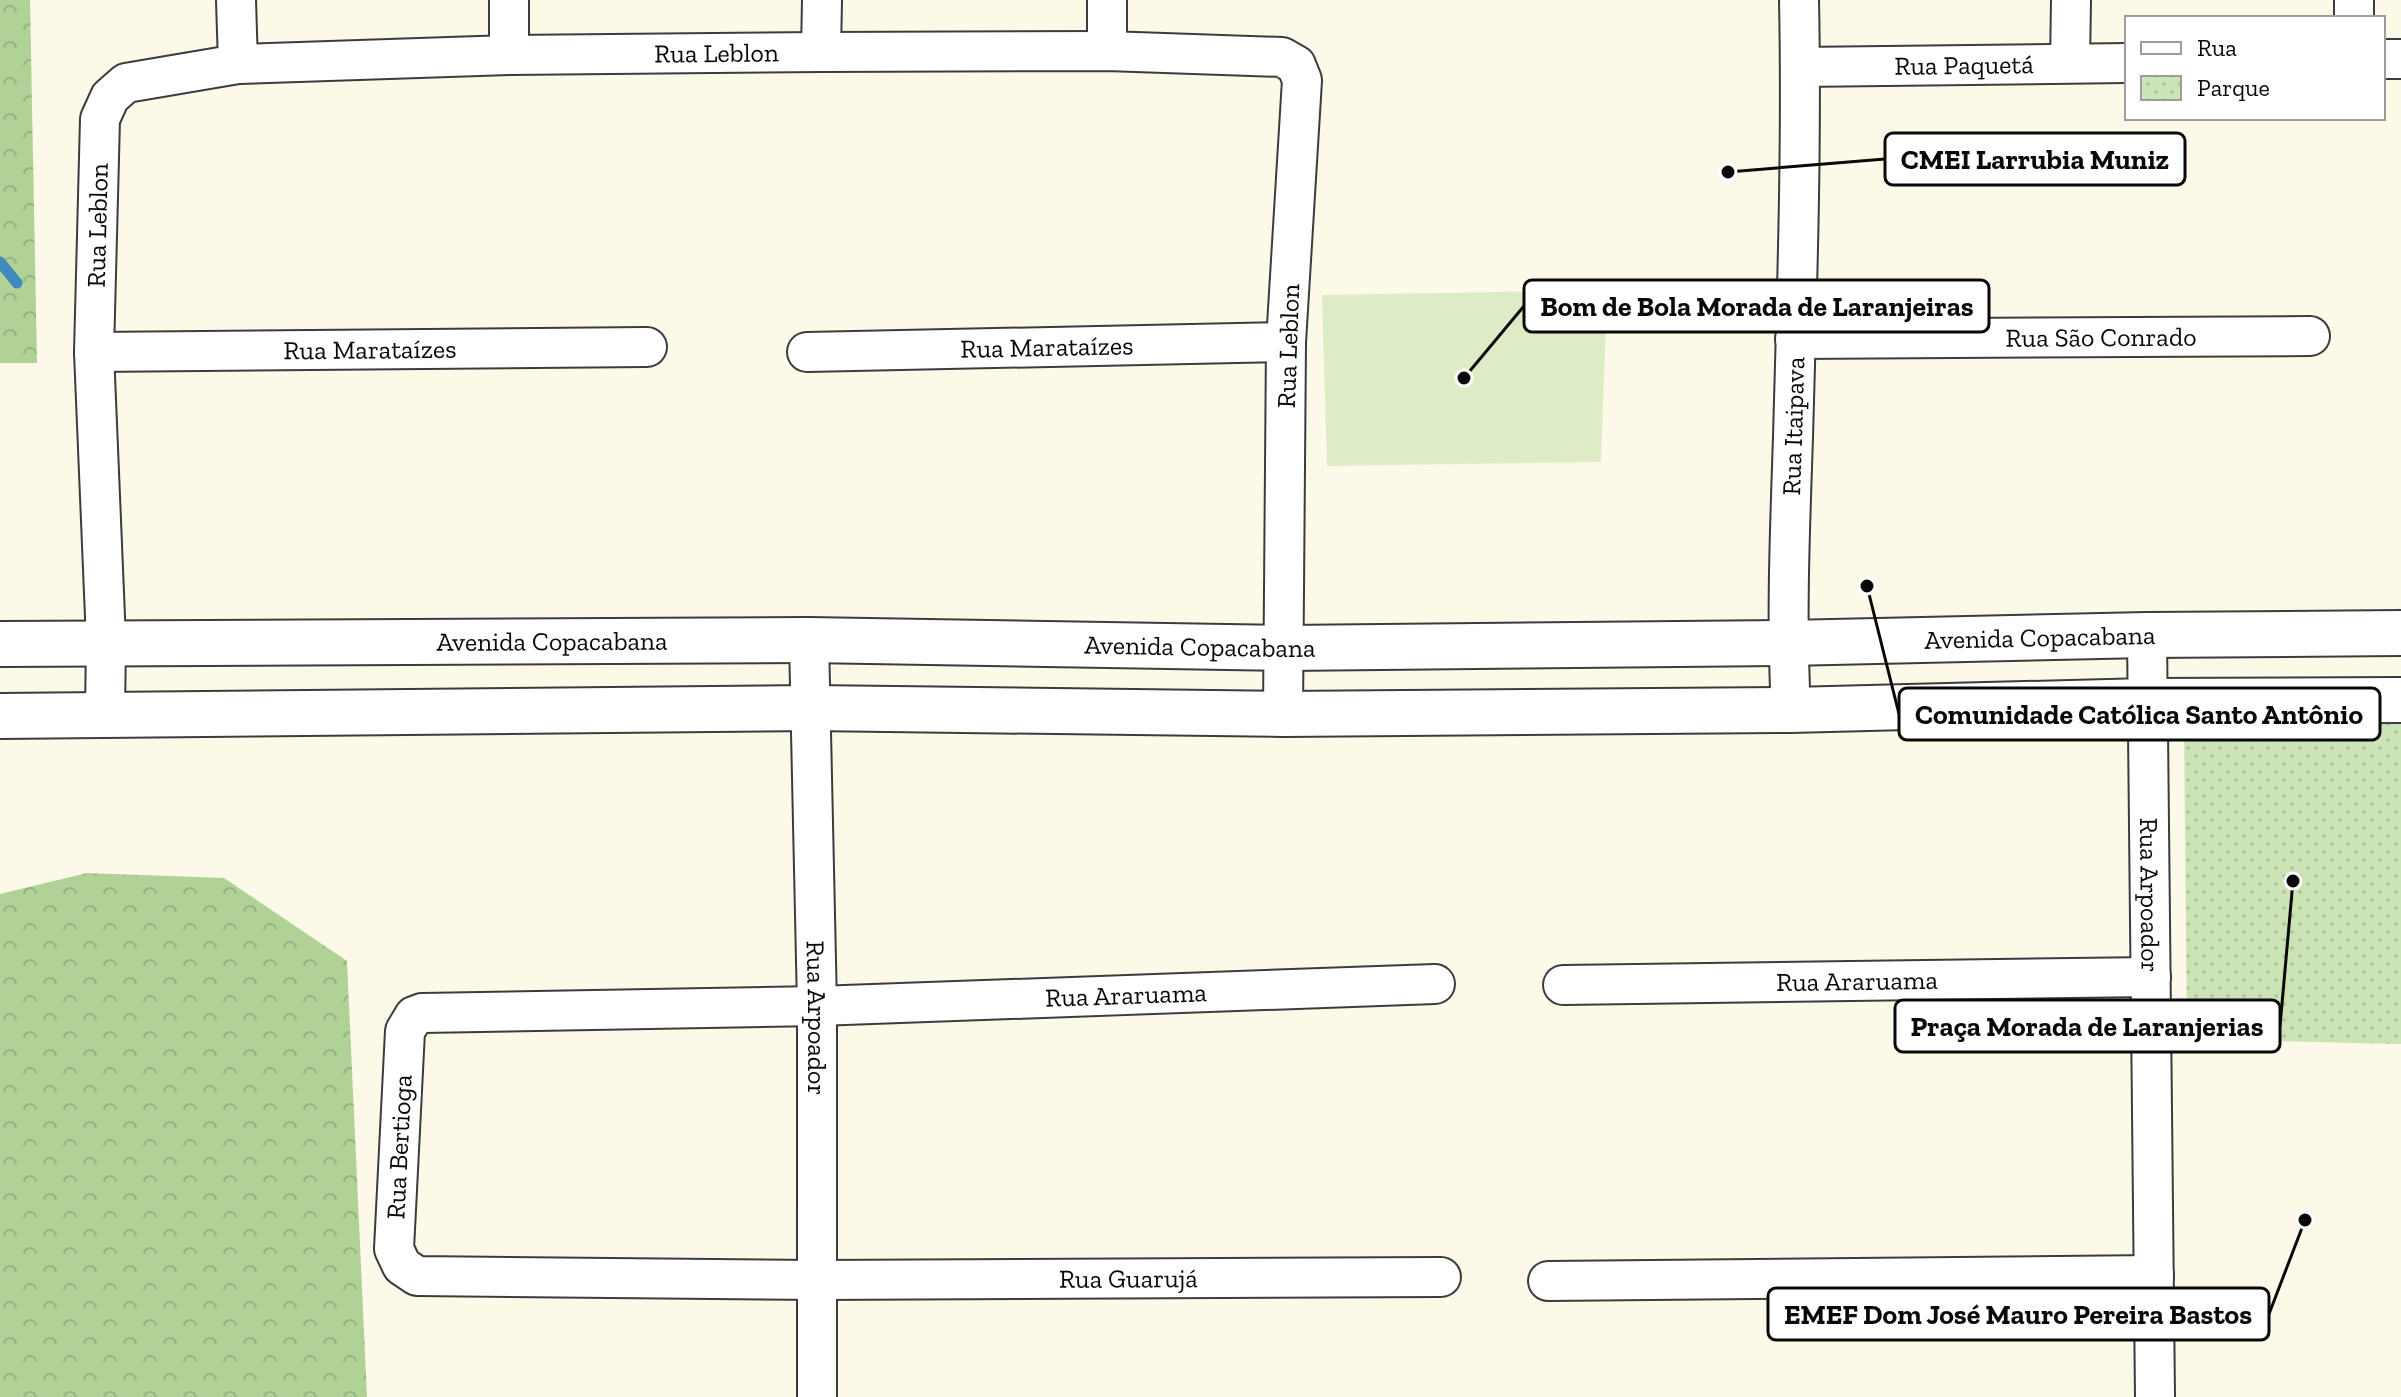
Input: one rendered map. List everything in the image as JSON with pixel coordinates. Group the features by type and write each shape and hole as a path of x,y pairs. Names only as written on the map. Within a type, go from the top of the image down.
{"street":[{"path":"236,0 238,64"},
{"path":"509,0 509,55"},
{"path":"821,52 822,0"},
{"path":"1107,0 1107,51"},
{"name":"Rua Itaipava","path":"1791,710 1787,643 1799,0"},
{"path":"2070,63 2071,0"},
{"name":"Rua Leblon","path":"105,713 106,641 94,352 100,119 110,97 126,83 238,64 509,55 1107,51 1282,57 1296,65 1302,80 1286,342 1283,714"},
{"name":"Rua Paquetá","path":"1800,67 2125,63"},
{"name":"Rua São Conrado","path":"1795,339 2310,336"},
{"name":"Rua Marataízes","path":"807,352 1286,342"},
{"name":"Rua Marataízes","path":"94,352 647,347"},
{"name":"Avenida Copacabana","path":"0,644 106,641 809,640 1285,648 2401,633"},
{"name":"Rua Arpoador","path":"2147,635 2155,1397"},
{"name":"Rua Arpoador","path":"809,640 817,1006 817,1397"},
{"path":"0,716 812,708 1283,714 2401,700"},
{"name":"Rua Araruama","path":"1563,985 2151,977"},
{"name":"Rua Araruama","path":"817,1006 1435,984"},
{"name":"Rua Bertioga","path":"817,1006 422,1013 414,1016 405,1031 394,1249 402,1266 417,1276 817,1280"},
{"path":"1548,1281 2154,1275"},
{"name":"Rua Guarujá","path":"817,1280 1441,1277"}],"green space":[{"path":"0,0 30,0 37,363 0,363"},
{"path":"1607,290 1601,462 1327,466 1322,295"},
{"path":"2184,722 2401,722 2401,1044 2187,1039"},
{"path":"87,873 224,878 347,961 367,1397 0,1397 0,894"}],"waterway":[{"path":"0,262 17,283"}],"place":[{"name":"CMEI Larrubia Muniz","path":"1728,172"},
{"name":"Bom de Bola Morada de Laranjeiras","path":"1464,378"},
{"name":"Comunidade Católica Santo Antônio","path":"1867,586"},
{"name":"Praça Morada de Laranjerias","path":"2293,881"},
{"name":"EMEF Dom José Mauro Pereira Bastos","path":"2305,1220"}]}
